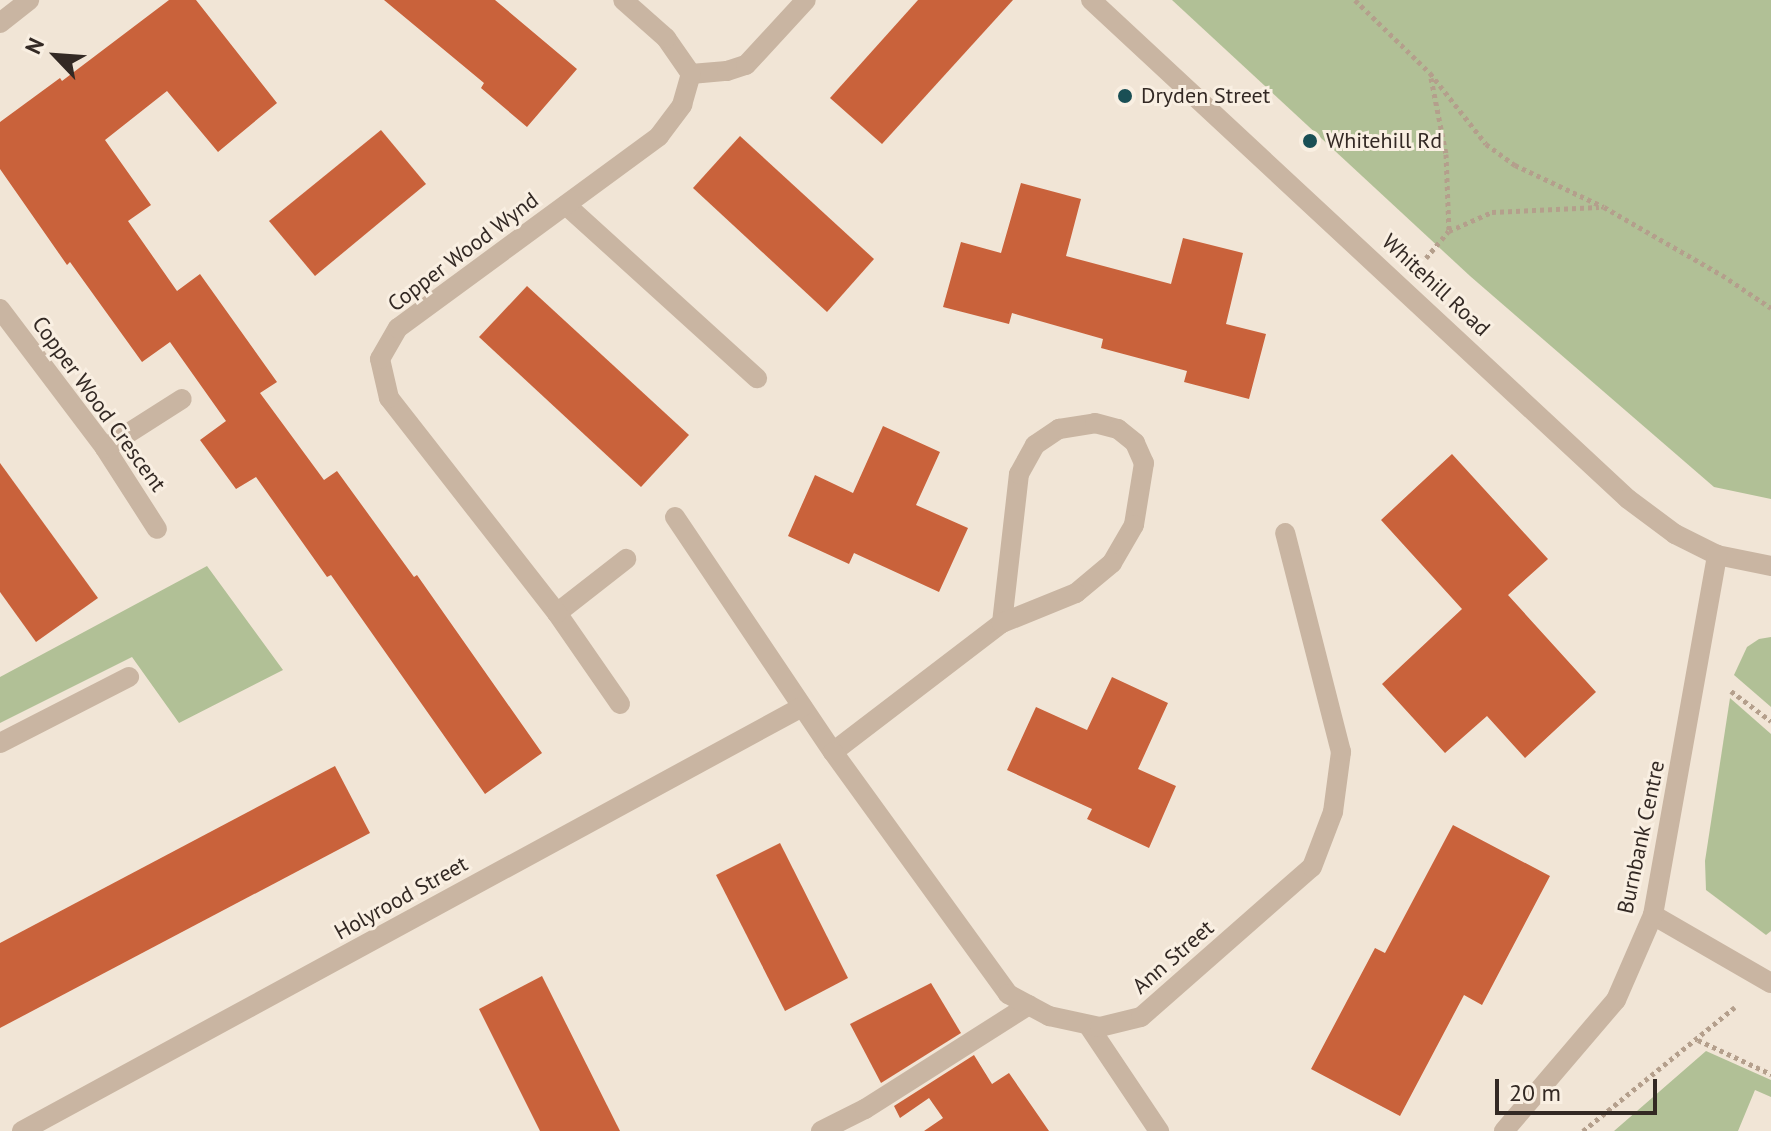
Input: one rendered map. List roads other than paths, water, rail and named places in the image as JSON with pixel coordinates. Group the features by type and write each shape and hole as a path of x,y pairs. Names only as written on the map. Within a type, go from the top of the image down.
{"street":[{"path":"0,23 29,0"},
{"path":"623,0 666,38 691,74 727,71 746,65 806,0"},
{"name":"Whitehill Road","path":"1091,0 1628,499 1675,534 1717,555 1771,566"},
{"name":"Copper Wood Wynd","path":"620,704 557,613 389,398 380,359 398,328 659,136 682,105 691,74"},
{"path":"566,205 757,378"},
{"name":"Copper Wood Crescent","path":"0,309 105,448 157,529"},
{"name":"Copper Wood Crescent","path":"105,448 182,399"},
{"path":"833,752 1002,623 1076,593 1112,563 1134,525 1144,463 1135,443 1118,429 1095,423 1059,429 1035,445 1019,474 1002,623"},
{"name":"Ann Street","path":"675,517 833,752 1008,994 1049,1016 1100,1027 1141,1017 1312,867 1333,812 1341,752 1285,533"},
{"name":"Burnbank Centre","path":"1504,1131 1616,1000 1653,915 1717,555"},
{"path":"557,613 626,559"},
{"path":"0,743 129,677"},
{"name":"Holyrood Street","path":"22,1131 802,707"},
{"path":"1653,915 1765,980"},
{"path":"821,1131 865,1109 1029,1005"},
{"path":"1088,1025 1159,1131"}],"place":[{"name":"Dryden Street","path":"1125,96"},
{"name":"Whitehill Rd","path":"1310,141"}]}
